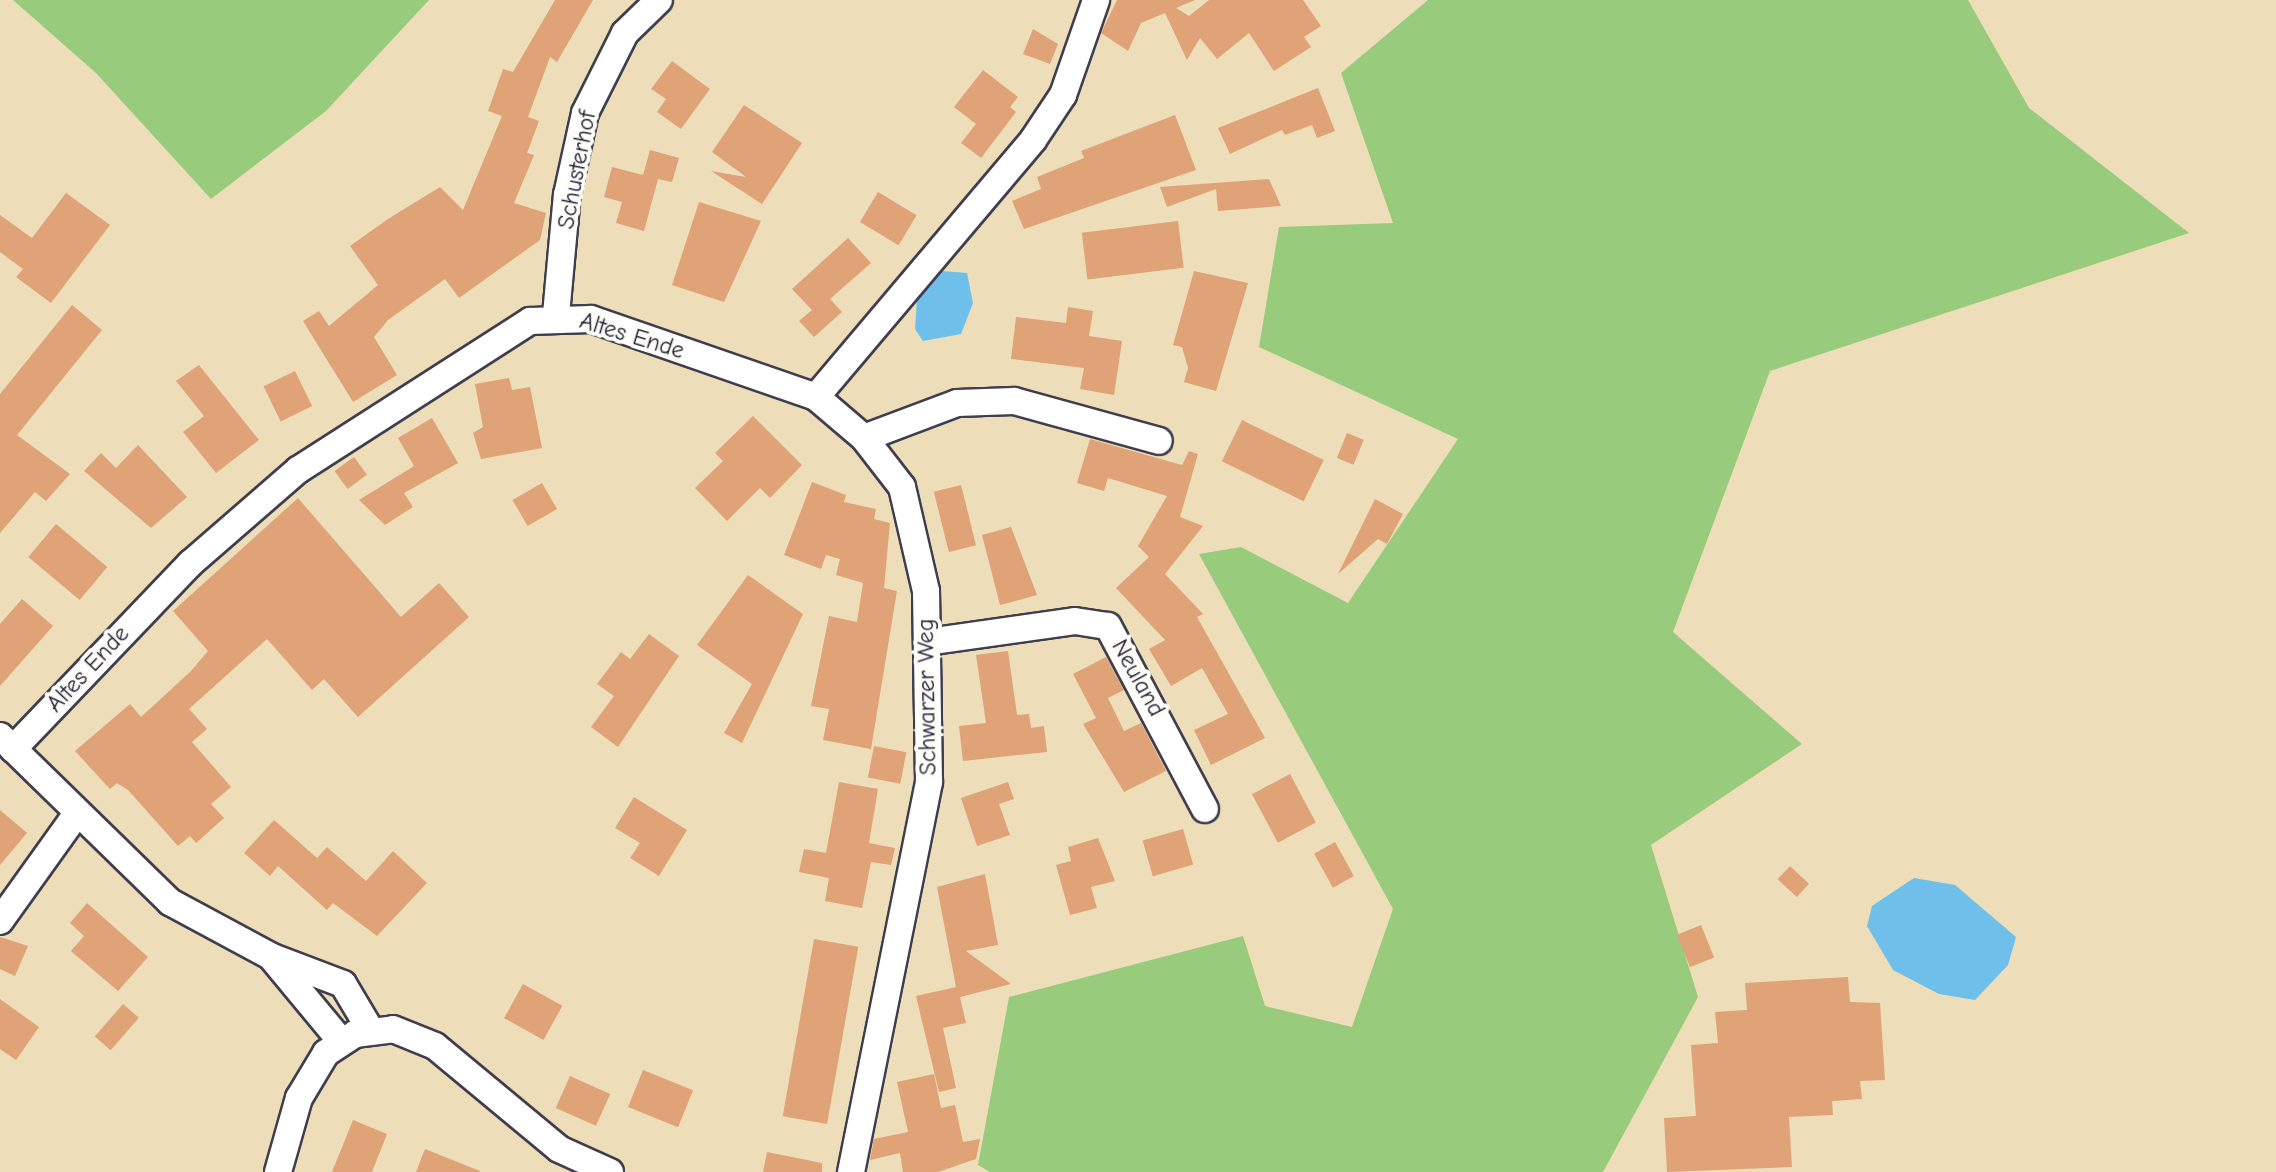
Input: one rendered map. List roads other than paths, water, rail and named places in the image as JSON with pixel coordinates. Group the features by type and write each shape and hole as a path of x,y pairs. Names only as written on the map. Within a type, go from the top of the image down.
{"street":[{"name":"Schusterhof","path":"556,315 567,195 585,113 625,33 659,0"},
{"path":"816,397 1033,140 1063,95 1096,0"},
{"name":"Altes Ende","path":"6,742 191,563 298,470 508,331 556,315 627,330 816,397"},
{"name":"Schwarzer Weg","path":"816,397 864,438 902,487 914,527 927,642 929,782 851,1172"},
{"path":"864,438 957,403 1014,401 1159,441"},
{"name":"Neuland","path":"927,642 1075,621 1108,626 1205,809"},
{"path":"6,742 76,815 170,902 272,957 343,984 371,1031"},
{"path":"0,921 76,815"},
{"path":"272,957 341,1041"},
{"path":"278,1172 310,1073 341,1041 371,1031 414,1034 435,1046 559,1149 610,1172"}],"water":[{"path":"942,271 967,273 973,303 961,334 923,341 915,329 917,300"},
{"path":"1914,878 1955,885 2016,937 2008,965 1975,1000 1939,994 1893,970 1867,926 1872,906"}]}
